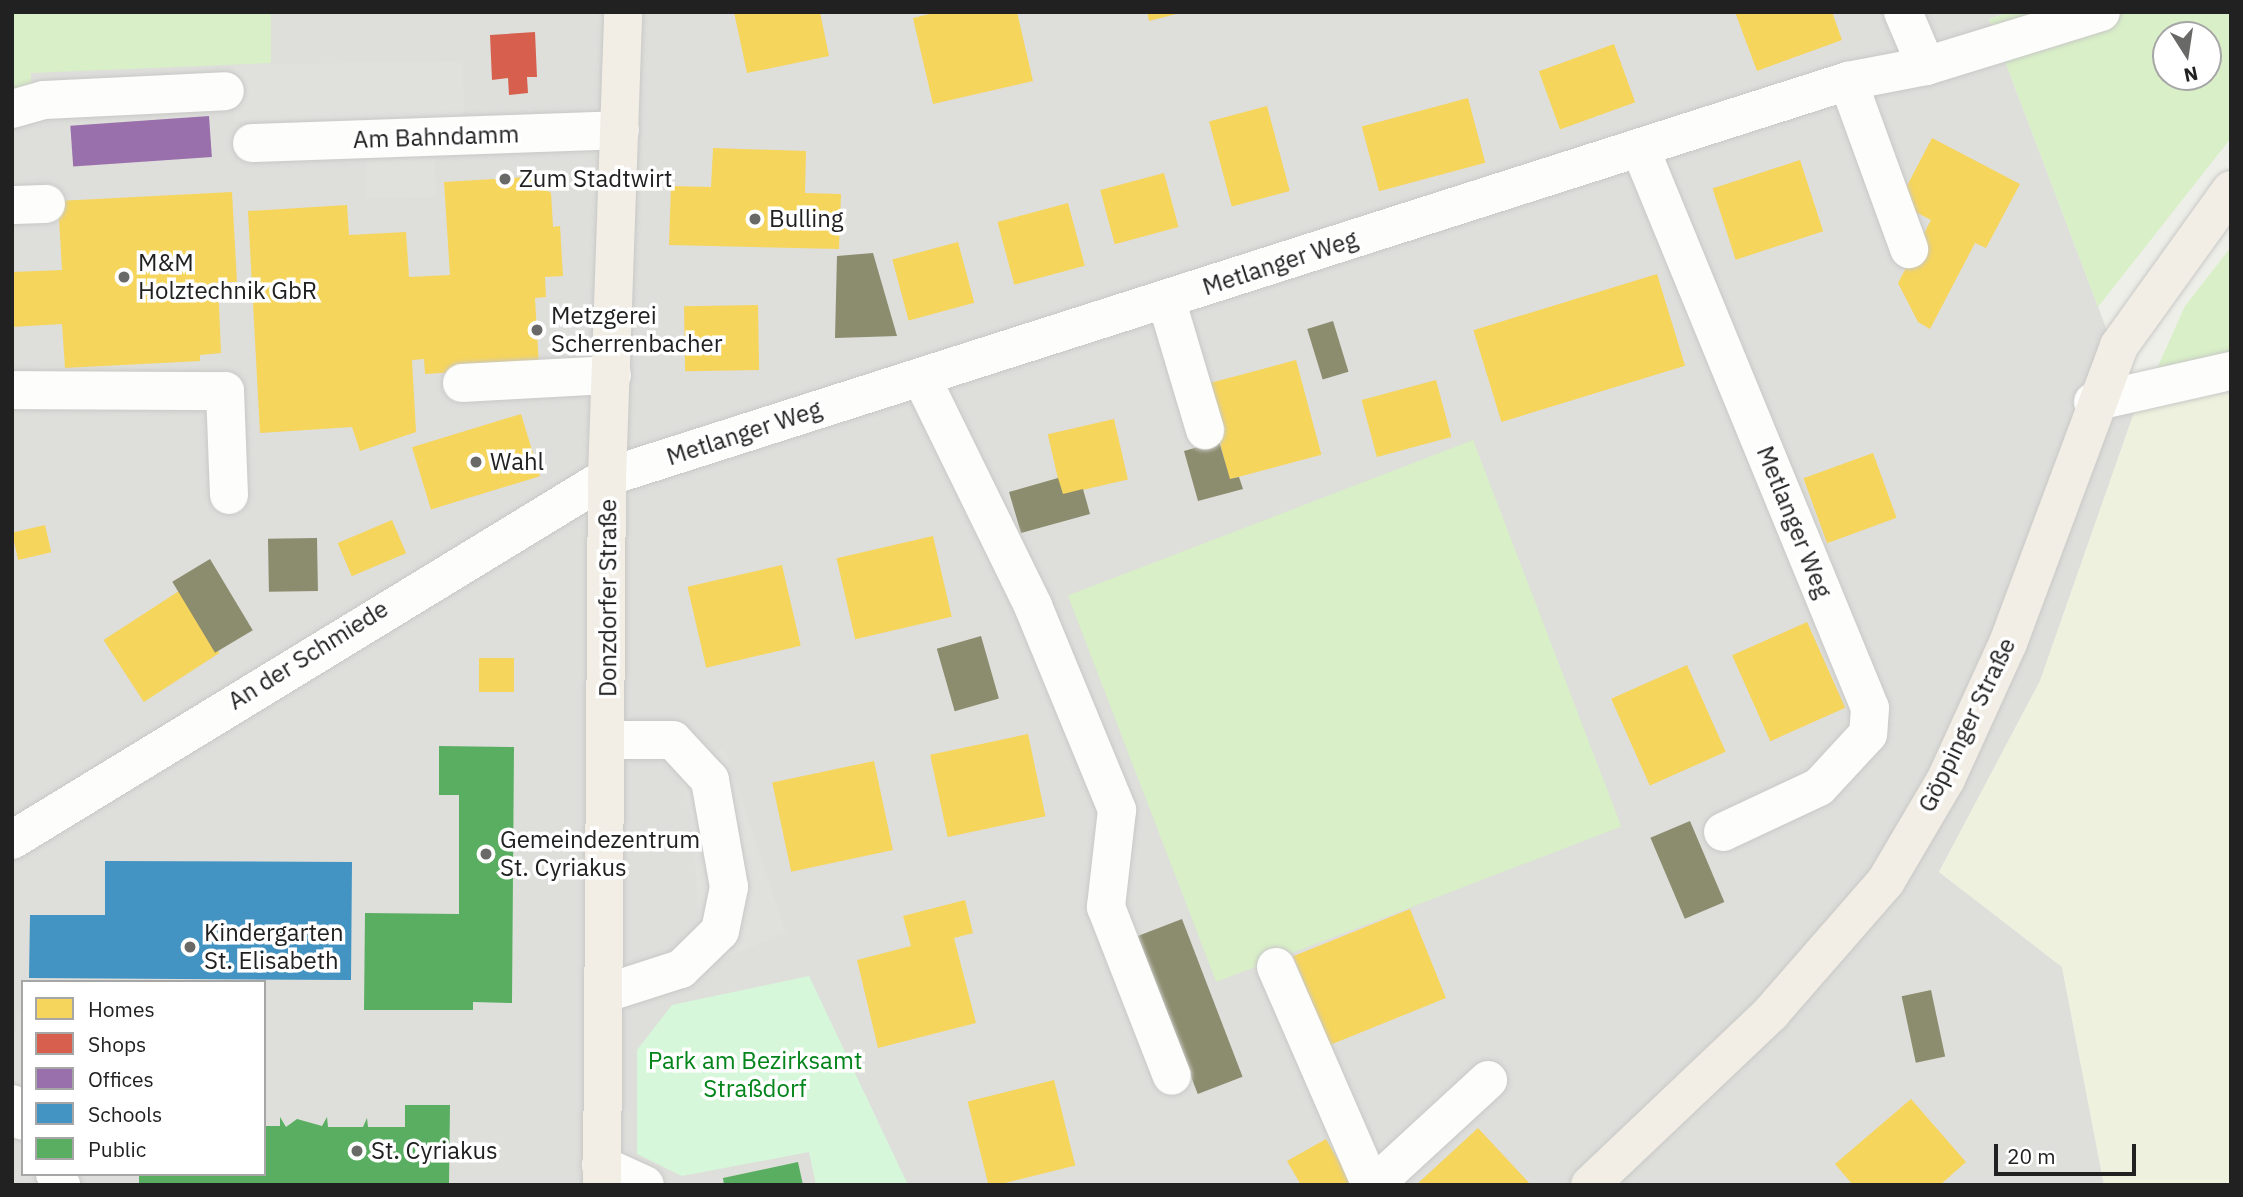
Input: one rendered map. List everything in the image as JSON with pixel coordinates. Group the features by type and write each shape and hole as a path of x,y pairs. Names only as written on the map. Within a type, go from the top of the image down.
{"main road":[{"name":"Donzdorfer Straße","path":"602,1175 608,740 607,477 622,12"},
{"name":"Göppinger Straße","path":"1590,1185 1771,1013 1886,881 1946,779 2008,643 2093,402 2148,298 2231,190"}],"street":[{"path":"1903,12 1926,66"},
{"name":"Metlanger Weg","path":"607,477 1848,81 1926,66 2101,12"},
{"path":"1848,81 1909,248"},
{"path":"12,109 44,100 225,91"},
{"name":"Am Bahndamm","path":"252,143 620,130"},
{"name":"Metlanger Weg","path":"1640,148 1870,708 1868,734 1819,787 1723,832"},
{"path":"1166,299 1205,430"},
{"path":"2093,402 2231,371"},
{"path":"462,383 612,375"},
{"path":"920,377 1033,606 1117,810 1106,907 1172,1076"},
{"path":"12,390 225,391 229,495"},
{"name":"An der Schmiede","path":"12,840 607,477"},
{"path":"603,994 681,970 720,931 729,887 710,780 673,740 608,740"},
{"path":"1276,967 1373,1185 1488,1080"},
{"path":"602,1175 645,1185"}],"shaded area":[{"path":"12,12 2009,12 1989,19 2136,407 2040,681 1939,872 2062,967 2104,1185 12,1185"},
{"path":"463,61 464,117 234,121 233,65"},
{"path":"435,152 436,197 367,198 366,153"},
{"path":"725,748 786,933 702,967 692,819 677,768"},
{"path":"17,1008 21,1015 21,1091 12,1076"}],"green space":[{"path":"12,12 271,12 271,63 31,73 31,93 12,94"},
{"path":"2009,12 2231,12 2231,138 2098,307 1989,19"},
{"path":"2231,247 2231,369 2155,373 2185,306"},
{"path":"2231,392 2231,1185 2104,1185 2062,967 1939,872 2040,681 2136,407"},
{"path":"1473,440 1621,827 1216,982 1068,596"},
{"name":"Park am Bezirksamt Straßdorf","path":"809,976 908,1185 816,1185 809,1152 682,1176 637,1154 637,1050 672,1005"}],"building: Homes":[{"path":"734,12 820,12 829,56 747,73"},
{"path":"938,12 1017,12 1033,81 933,104 913,18"},
{"path":"1147,12 1180,12 1180,13 1149,21"},
{"path":"1735,12 1832,12 1842,40 1757,71"},
{"path":"1614,44 1635,102 1560,130 1539,71"},
{"path":"1468,98 1485,163 1379,191 1362,126"},
{"path":"1267,106 1290,191 1232,207 1209,122"},
{"path":"1932,138 2020,184 1986,248 1975,243 1930,329 1918,322 1898,283 1931,220 1898,203"},
{"name":"Bulling","path":"713,148 806,151 805,193 841,194 839,249 669,245 671,186 711,187"},
{"path":"1800,160 1823,231 1736,260 1713,188"},
{"path":"1164,173 1178,227 1115,244 1100,190"},
{"path":"528,177 551,193 553,227 560,226 563,276 545,277 546,297 535,298 539,367 425,374 424,359 412,360 416,432 360,451 352,427 260,433 248,211 347,205 349,235 406,232 409,277 450,275 444,182"},
{"name":"M&M Holztechnik GbR","path":"232,192 237,282 218,282 221,353 200,355 200,361 65,368 62,324 12,327 12,272 62,270 58,201"},
{"path":"1068,203 1085,266 1014,285 997,222"},
{"path":"958,242 974,303 909,320 892,260"},
{"path":"1657,274 1685,366 1501,422 1473,330"},
{"path":"758,305 759,370 685,371 684,306"},
{"path":"1296,360 1321,455 1230,479 1204,385"},
{"path":"1436,380 1451,437 1377,457 1362,400"},
{"name":"Wahl","path":"521,414 540,476 431,509 412,447"},
{"path":"1114,419 1128,479 1062,495 1048,434"},
{"path":"1873,453 1897,518 1827,543 1803,478"},
{"path":"392,520 406,553 352,576 338,543"},
{"path":"45,525 51,552 18,560 12,533"},
{"path":"933,536 952,617 855,639 837,558"},
{"path":"782,565 801,646 706,668 687,587"},
{"path":"179,591 219,653 144,702 104,640"},
{"path":"1807,622 1845,708 1770,741 1732,655"},
{"path":"479,658 514,658 514,692 479,692"},
{"path":"1687,665 1726,752 1650,786 1611,699"},
{"path":"1028,734 1045,816 948,837 930,755"},
{"path":"874,761 893,850 791,872 772,783"},
{"path":"965,900 973,933 954,938 976,1023 878,1048 857,960 911,946 903,916"},
{"path":"1410,909 1446,998 1329,1045 1293,956"},
{"path":"1054,1080 1075,1165 988,1185 968,1102"},
{"path":"1911,1099 1966,1162 1940,1185 1853,1185 1835,1164"},
{"path":"1478,1128 1531,1185 1416,1185"},
{"path":"1326,1139 1353,1185 1301,1185 1287,1161"}],"building: Shops":[{"name":"Zum Stadtwirt","path":"535,32 537,77 527,77 528,93 509,95 508,78 492,80 490,35"}],"building: Offices":[{"path":"209,116 212,157 73,167 70,126"}],"building: Schools":[{"name":"Kindergarten St. Elisabeth","path":"105,861 352,862 351,980 29,978 30,915 105,915"}],"building: Public":[{"name":"Gemeindezentrum St. Cyriakus","path":"439,746 514,747 512,1003 473,1002 473,1010 364,1010 365,913 459,914 459,795 439,795"},
{"name":"St. Cyriakus","path":"405,1105 450,1105 449,1185 139,1185 139,1176 266,1176 266,1126 280,1126 280,1117 286,1127 297,1119 322,1126 327,1117 328,1127 363,1127 367,1118 368,1127 405,1127"},
{"path":"798,1162 803,1185 724,1185 723,1178"}],"building: Industry":[{"path":"873,253 897,336 835,338 837,256"},
{"path":"1333,321 1348,372 1323,380 1307,329"},
{"path":"1219,441 1230,479 1239,477 1243,489 1198,501 1184,451"},
{"path":"1058,478 1063,494 1083,489 1090,514 1021,533 1009,492"},
{"path":"317,538 318,591 269,592 268,539"},
{"path":"210,559 253,630 215,653 172,582"},
{"path":"981,636 999,698 955,711 937,649"},
{"path":"1690,821 1724,902 1685,919 1650,838"},
{"path":"1182,919 1243,1077 1198,1094 1137,936"},
{"path":"1931,990 1945,1057 1916,1063 1902,996"}],"place":[{"name":"Zum Stadtwirt","path":"505,179"},
{"name":"Bulling","path":"755,219"},
{"name":"M&M Holztechnik GbR","path":"124,277"},
{"name":"Metzgerei Scherrenbacher","path":"537,330"},
{"name":"Wahl","path":"476,462"},
{"name":"Gemeindezentrum St. Cyriakus","path":"486,854"},
{"name":"Kindergarten St. Elisabeth","path":"190,947"},
{"name":"St. Cyriakus","path":"357,1151"}]}
